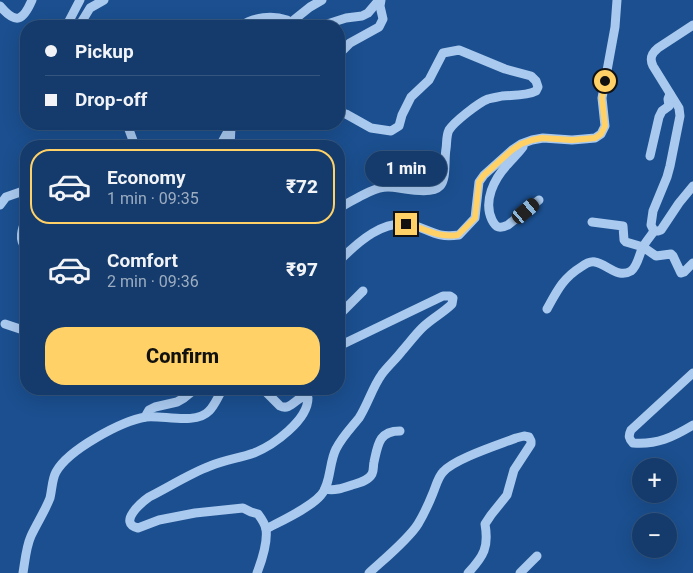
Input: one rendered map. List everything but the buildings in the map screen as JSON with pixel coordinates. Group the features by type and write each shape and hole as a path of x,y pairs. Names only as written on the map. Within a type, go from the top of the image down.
{"street":[{"path":"0,6 6,13 20,18 26,14 32,0"},
{"path":"70,20 80,0"},
{"path":"83,20 90,8 104,0"},
{"path":"296,20 310,7 322,0"},
{"path":"340,20 362,16 368,13 380,0"},
{"path":"345,48 350,43 379,27 383,19 380,0"},
{"path":"345,255 377,230 394,224 415,226 441,236 458,235 475,218 479,182 484,175 512,150 528,141 542,138 572,140 595,138 601,134 605,126 602,98 615,28 618,0"},
{"path":"250,20 272,16 277,20"},
{"path":"654,231 651,226 652,211 668,172 680,116 678,108 653,66 651,55 693,24"},
{"path":"345,114 370,128 391,131 399,126 411,97 429,80 443,53 455,50 466,52 504,69 531,76 536,81 538,87 536,91 530,94 488,99 480,103 455,124 448,132 444,158 444,178 436,189 380,188 345,205"},
{"path":"650,156 657,122 662,112 669,106 668,99 670,94"},
{"path":"528,141 506,166 495,182 490,194 490,214 495,226 502,228 508,225 539,200"},
{"path":"654,231 658,232 661,230 693,186"},
{"path":"0,204 6,197 20,192"},
{"path":"592,222 624,227 624,240 626,242 643,247 656,256 671,254 682,273 693,263"},
{"path":"546,309 564,279 590,262 621,274 630,272 635,267 643,247 654,231"},
{"path":"345,309 363,291"},
{"path":"266,529 315,502 326,489 330,464 335,450 363,412 382,374 422,328 452,304 452,298 450,296 443,296 345,343"},
{"path":"5,324 20,329"},
{"path":"693,374 631,430 629,434 633,443 645,444 661,441 693,425"},
{"path":"145,417 149,410 177,402 188,395"},
{"path":"23,573 30,538 49,499 55,473 65,460 102,434 145,417 197,418 204,416 219,395"},
{"path":"257,573 266,546 266,527 258,514 243,508 195,512 160,520 138,528 132,526 130,520 134,510 149,497 212,465 251,454 272,444 299,421 308,403 306,396 283,408 269,395"},
{"path":"326,489 343,488 369,478 373,472 378,443 388,432 400,431"},
{"path":"369,573 416,527 425,512 442,472 470,456 516,438 524,436 529,438 531,444 514,470 507,495 485,524 487,535 484,554 468,573"},
{"path":"520,573 537,556"}],"route":[{"path":"406,224 441,236 458,235 475,218 479,182 484,175 512,150 528,141 542,138 572,140 595,138 601,134 605,126 602,98 605,81"}]}
